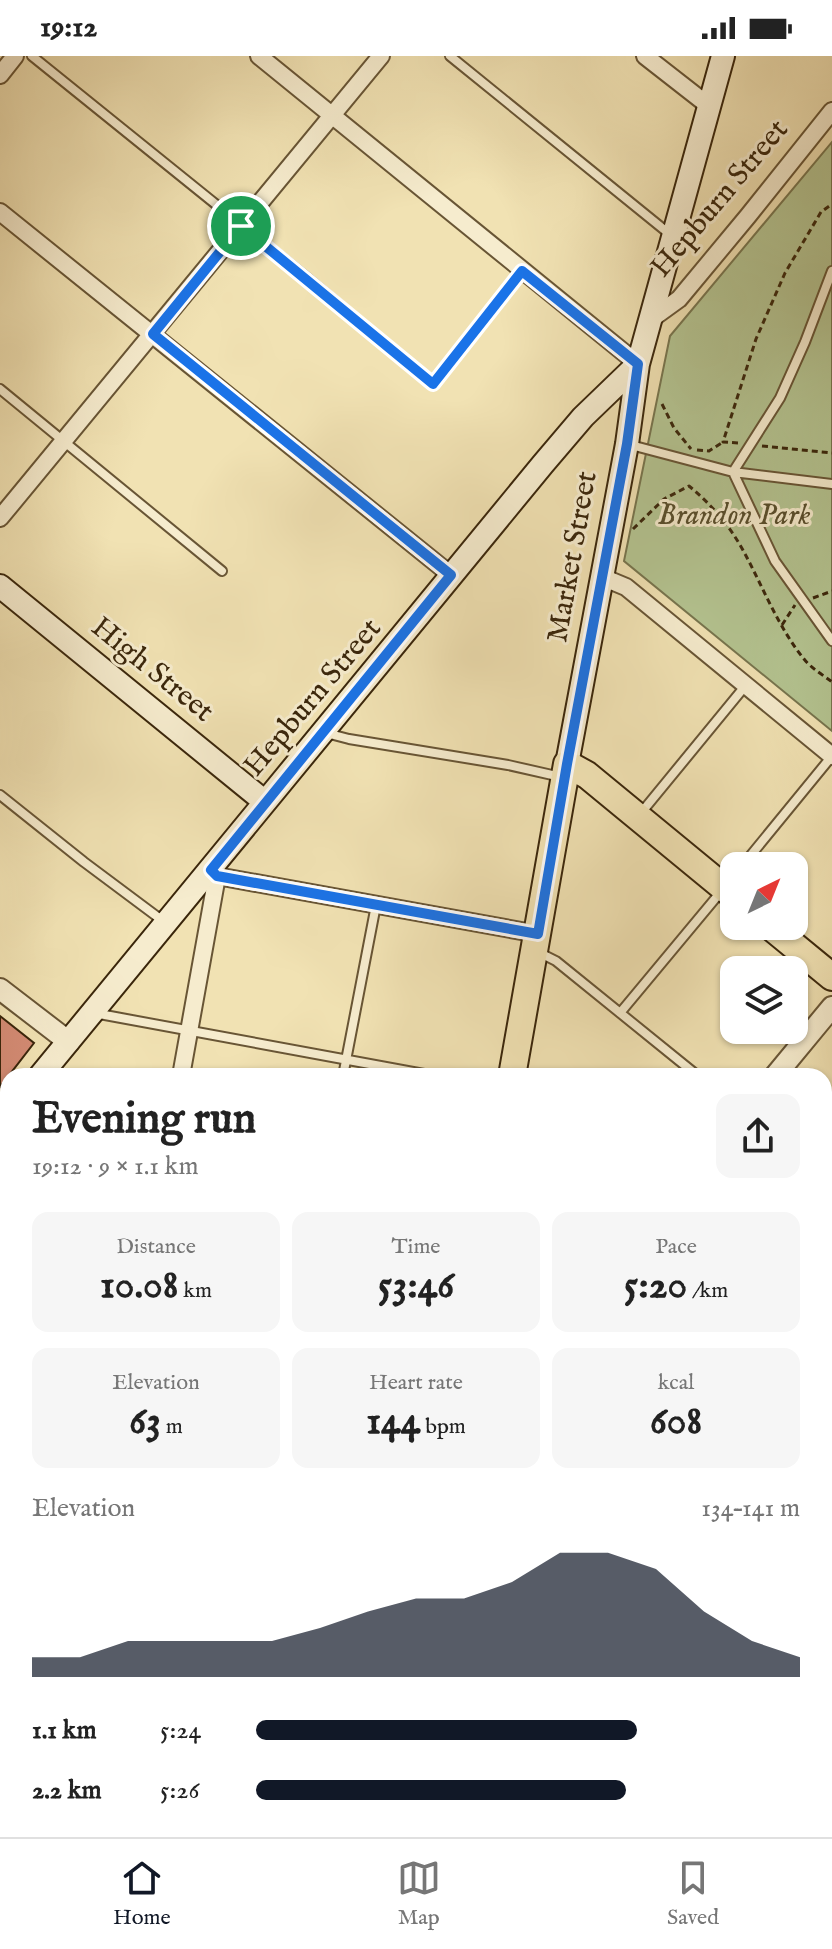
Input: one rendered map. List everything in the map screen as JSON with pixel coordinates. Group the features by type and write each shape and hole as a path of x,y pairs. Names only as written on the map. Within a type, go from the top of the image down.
{"main road":[{"name":"Market Street","path":"514,1068 627,444 638,364 723,56"},
{"name":"Hepburn Street","path":"47,1068 167,924 214,873 265,802 583,417 638,364"},
{"name":"High Street","path":"0,586 265,802"},
{"path":"566,771 587,775 720,879"},
{"path":"787,940 832,977"}],"street":[{"path":"0,75 15,56"},
{"path":"259,56 638,364"},
{"path":"0,518 381,56"},
{"path":"645,56 709,106"},
{"name":"Hepburn Street","path":"650,320 679,299 832,111"},
{"path":"0,212 451,575"},
{"path":"602,577 626,587 832,756"},
{"path":"182,1068 214,873 376,905 537,943"},
{"path":"0,989 69,1042"},
{"path":"782,1068 832,1007"}],"lane":[{"path":"32,56 433,384 522,271"},
{"path":"450,56 673,237"},
{"path":"733,472 780,398 832,271"},
{"path":"0,389 222,571"},
{"path":"627,444 733,472 832,484"},
{"path":"733,472 775,561 832,641"},
{"path":"638,817 746,685"},
{"path":"322,732 508,765 566,771"},
{"path":"753,852 832,756"},
{"path":"0,795 167,924"},
{"path":"620,1013 720,899"},
{"path":"344,1068 376,905"},
{"path":"537,943 545,954 688,1068"},
{"path":"93,1013 390,1068"}],"path":[{"path":"723,442 756,339 785,273 821,212 832,204"},
{"path":"662,404 674,428 692,450 709,451 723,442 830,452"},
{"path":"633,529 664,499 689,486 705,499 736,539 786,632 805,660 832,682"}],"green space":[{"name":"Brandon Park","path":"832,142 832,731 624,561 670,336"}],"building":[{"path":"0,1016 34,1043 15,1068 0,1068"}],"route":[{"path":"241,226 433,384 522,271 638,364 627,444 538,934 217,876 211,870 451,575 153,334 241,226"}]}
